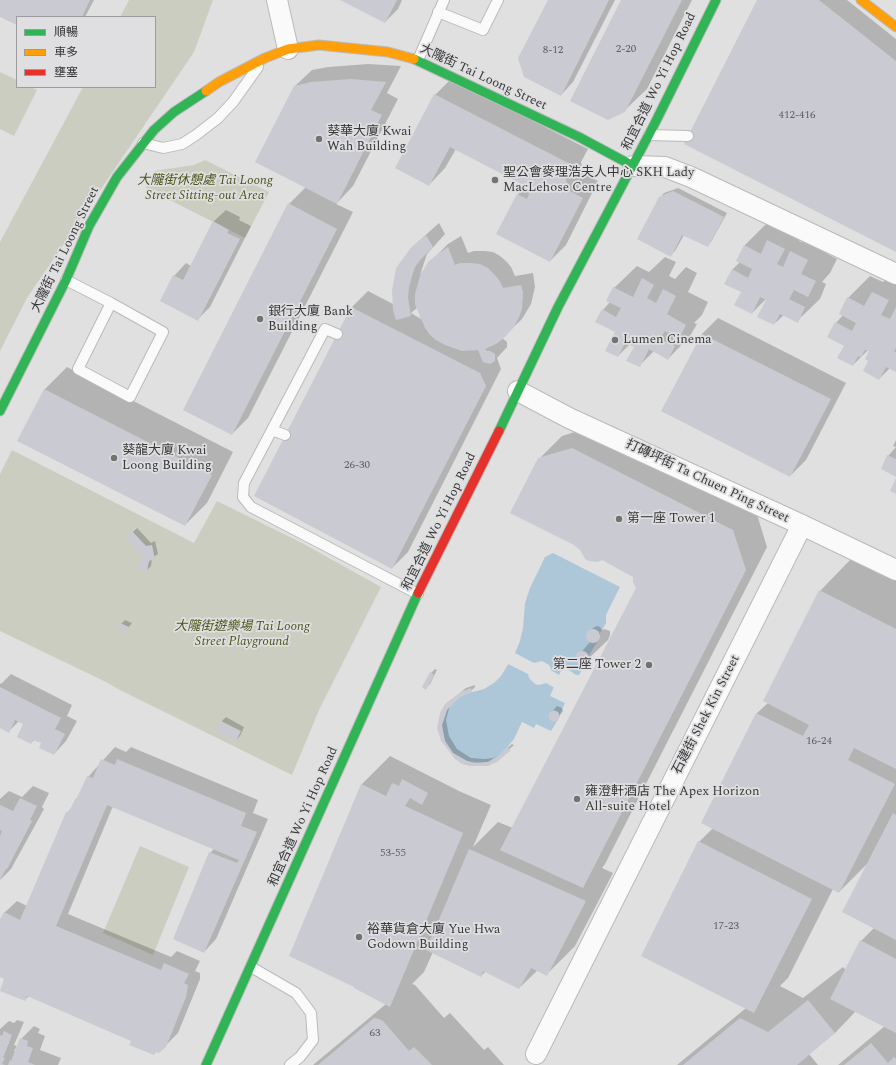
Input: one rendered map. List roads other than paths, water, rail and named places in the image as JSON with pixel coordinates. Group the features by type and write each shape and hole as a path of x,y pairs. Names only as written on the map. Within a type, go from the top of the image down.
{"main road":[{"name":"和宜合道 Wo Yi Hop Road","path":"206,1065 418,594 558,307 649,135 716,0"},
{"path":"861,0 896,27"},
{"name":"大隴街 Tai Loong Street","path":"0,411 66,280 89,226 116,177 154,130 174,112 219,82 288,48 319,45 388,52 418,60 579,137 633,166"}],"street":[{"path":"277,0 288,48"},
{"path":"633,166 665,167 691,177 896,274"},
{"name":"打磚坪街 Ta Chuen Ping Street","path":"518,391 569,418 896,570"},
{"name":"石建街 Shek Kin Street","path":"536,1054 802,525"}],"lane":[{"path":"418,60 444,0"},
{"path":"438,12 483,30 498,0"},
{"path":"143,143 163,148 182,144 196,135 218,118 233,102 265,58"},
{"path":"649,135 688,136"},
{"path":"66,280 111,304 163,332 130,397 78,369 111,304"},
{"path":"337,334 325,329 244,483 243,497 251,507 418,594"},
{"path":"272,430 285,435"},
{"path":"251,967 296,993 311,1013 313,1040 300,1057 290,1065"}],"water":[{"path":"553,553 620,587 606,615 606,623 579,675 576,675 563,666 550,696 565,703 559,718 551,731 536,724 534,728 522,722 514,739 505,750 494,759 481,763 467,761 453,753 445,741 442,725 447,710 458,698 465,694 484,689 494,683 501,676 515,653 520,641 523,628 525,603 530,588 545,557"}],"place":[{"name":"葵華大廈 Kwai Wah Building","path":"319,139"},
{"name":"聖公會麥理浩夫人中心 SKH Lady MacLehose Centre","path":"495,180"},
{"name":"銀行大廈 Bank Building","path":"260,319"},
{"name":"Lumen Cinema","path":"615,340"},
{"name":"葵龍大廈 Kwai Loong Building","path":"114,458"},
{"name":"第一座 Tower 1","path":"619,519"},
{"name":"第二座 Tower 2","path":"649,665"},
{"name":"雍澄軒酒店 The Apex Horizon All-suite Hotel","path":"577,799"},
{"name":"裕華貨倉大廈 Yue Hwa Godown Building","path":"359,937"}],"park label":[{"name":"大隴街休憩處 Tai Loong Street Sitting-out Area","path":"205,188"},
{"name":"大隴街遊樂場 Tai Loong Street Playground","path":"242,634"}]}
